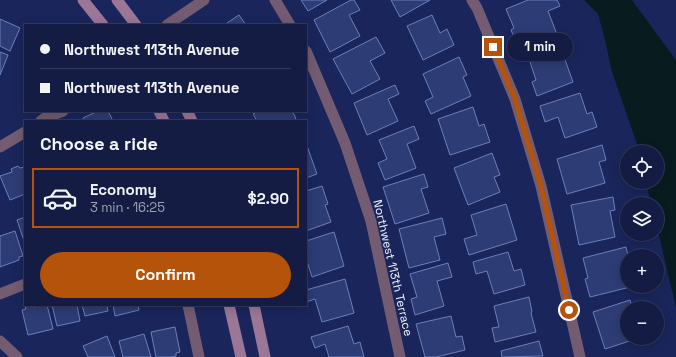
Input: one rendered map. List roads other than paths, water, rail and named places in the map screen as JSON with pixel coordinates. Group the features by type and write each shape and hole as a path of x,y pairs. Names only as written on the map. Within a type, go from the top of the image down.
{"main road":[{"path":"83,0 102,24"},
{"path":"117,0 135,24"},
{"path":"229,306 241,357"},
{"path":"254,306 265,357"}],"street":[{"path":"168,24 204,0"},
{"path":"275,0 289,24"},
{"path":"472,0 515,99 541,186 580,357"},
{"name":"Northwest 113th Terrace","path":"307,53 346,143 371,220 400,357"},
{"path":"46,118 61,112"},
{"path":"0,147 24,133"},
{"path":"0,294 24,284"},
{"path":"188,306 199,357"},
{"path":"0,341 17,357"}]}
